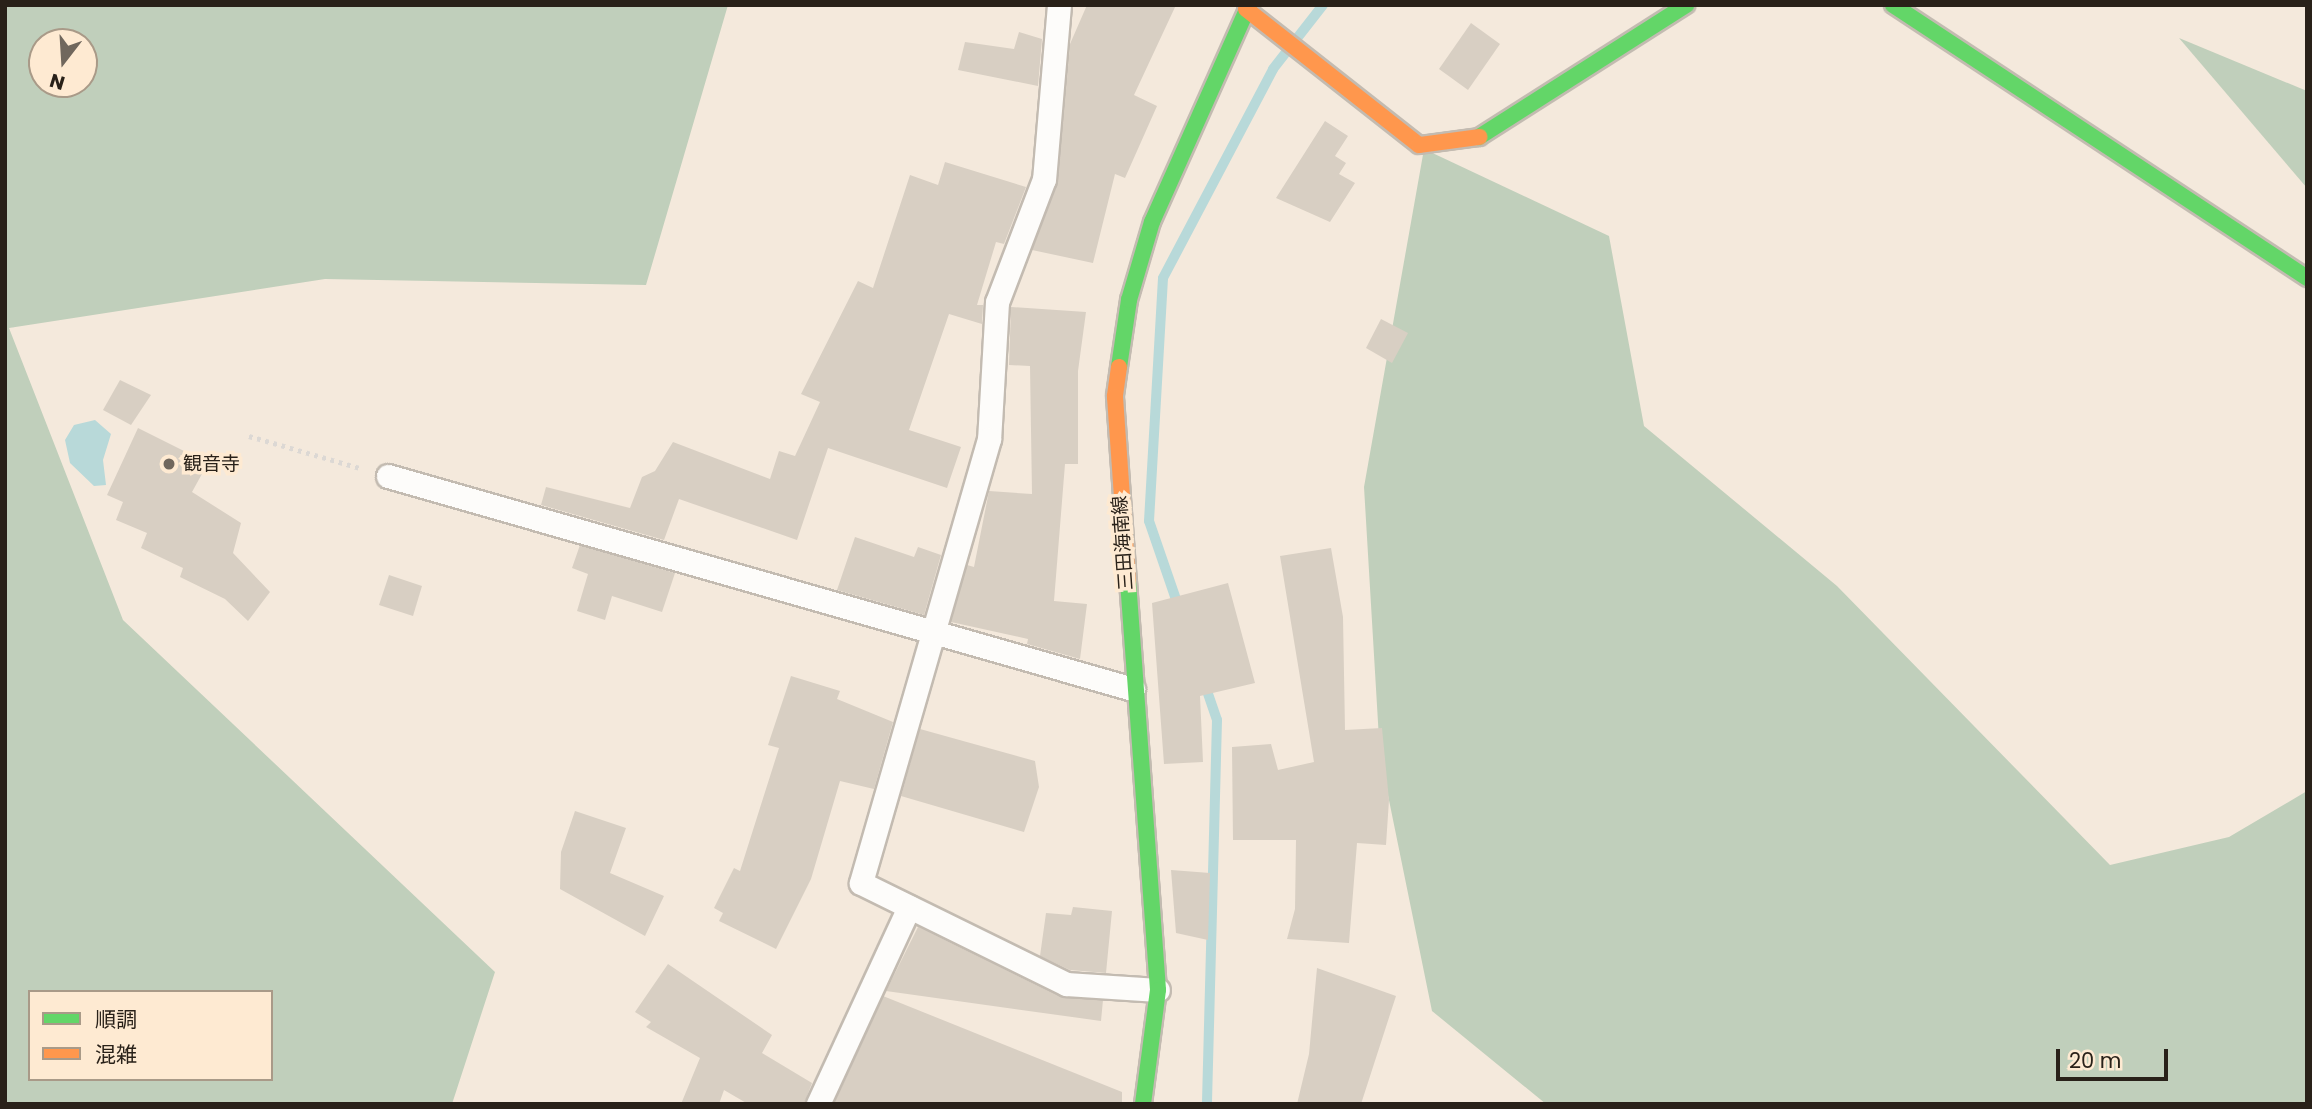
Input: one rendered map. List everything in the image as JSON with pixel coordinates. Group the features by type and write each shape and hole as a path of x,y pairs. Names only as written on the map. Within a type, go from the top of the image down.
{"main road":[{"path":"1247,7 1419,145 1469,143 1686,5"},
{"path":"1892,5 2307,278"},
{"name":"三田海南線","path":"1143,1104 1158,990 1133,689 1115,397 1129,300 1175,163 1247,7"}],"lane":[{"path":"1059,5 1044,179 997,302 989,439 862,883 1066,984 1158,990"},
{"path":"388,476 1133,689"},
{"path":"818,1104 909,907"}],"path":[{"path":"248,436 388,476"}],"green space":[{"path":"5,5 728,5 646,285 325,279 9,328 123,620 495,972 452,1104 5,1104"},
{"path":"2179,38 2307,91 2307,188"},
{"path":"1424,149 1609,236 1644,426 1837,586 2110,865 2229,837 2307,791 2307,1104 1546,1104 1432,1011 1380,756 1364,487"}],"water":[{"path":"95,420 111,434 103,460 106,485 94,486 70,463 65,440 74,425"}],"building":[{"path":"1087,5 1176,5 1134,95 1157,106 1125,178 1115,174 1093,263 1032,250 1058,181 1070,44"},
{"path":"1471,23 1500,44 1468,90 1439,69"},
{"path":"1019,32 1042,39 1038,86 958,70 965,42 1014,49"},
{"path":"1325,121 1348,136 1335,156 1346,163 1339,174 1355,183 1330,222 1276,198"},
{"path":"945,162 1026,187 1004,244 996,242 977,305 983,305 982,324 949,314 909,430 961,447 947,488 828,448 797,540 679,499 664,540 541,505 546,487 630,508 642,477 655,471 673,442 770,479 779,451 795,456 820,402 801,394 858,281 873,288 910,175 938,185"},
{"path":"1011,307 1086,312 1078,371 1078,464 1065,464 1054,601 1087,604 1080,659 1027,644 1028,639 951,622 967,565 974,567 989,491 1032,494 1030,366 1009,365"},
{"path":"1381,319 1408,333 1392,363 1366,348"},
{"path":"120,380 151,395 131,425 103,410"},
{"path":"138,428 208,463 192,492 241,523 233,553 270,592 248,621 225,599 180,577 183,568 141,548 147,533 116,520 123,502 107,495"},
{"path":"855,537 914,557 918,547 941,555 924,615 837,590"},
{"path":"580,545 675,573 662,612 612,596 605,620 577,611 588,574 572,568"},
{"path":"1331,548 1343,617 1345,730 1382,728 1389,800 1386,845 1357,843 1349,943 1287,939 1295,909 1296,840 1233,840 1232,747 1271,744 1278,770 1314,762 1280,556"},
{"path":"389,575 422,586 413,616 379,605"},
{"path":"1228,583 1255,683 1200,696 1203,762 1164,764 1152,603"},
{"path":"791,676 840,691 837,699 893,722 874,789 840,781 811,879 776,949 719,921 723,913 714,908 734,868 740,871 779,748 768,745"},
{"path":"920,729 1035,761 1039,787 1024,832 901,796"},
{"path":"575,811 626,828 610,873 664,896 645,936 560,889 561,852"},
{"path":"1171,870 1210,873 1208,940 1176,933"},
{"path":"1073,907 1112,911 1106,973 1070,970 1040,956 1046,913 1071,915"},
{"path":"918,927 1060,997 1103,1000 1101,1021 886,991"},
{"path":"668,964 772,1035 762,1053 812,1083 804,1104 748,1104 724,1090 719,1104 681,1104 700,1058 646,1027 651,1022 635,1012"},
{"path":"1317,968 1396,996 1361,1104 1297,1104 1309,1054"},
{"path":"883,996 1122,1092 1122,1104 834,1104"}],"waterway":[{"path":"1180,611 1149,521 1163,278 1273,69 1323,5"},
{"path":"1204,682 1217,720 1207,1104"}],"traffic: fast":[{"path":"1119,367 1129,300 1152,222 1249,5"},
{"path":"1479,137 1686,5"},
{"path":"1893,5 2307,278"},
{"path":"1128,581 1158,990 1143,1104"}],"traffic: slow":[{"path":"1246,9 1419,145 1479,137"},
{"path":"1119,367 1115,397 1128,581"}],"place":[{"name":"観音寺","path":"169,464"}]}
